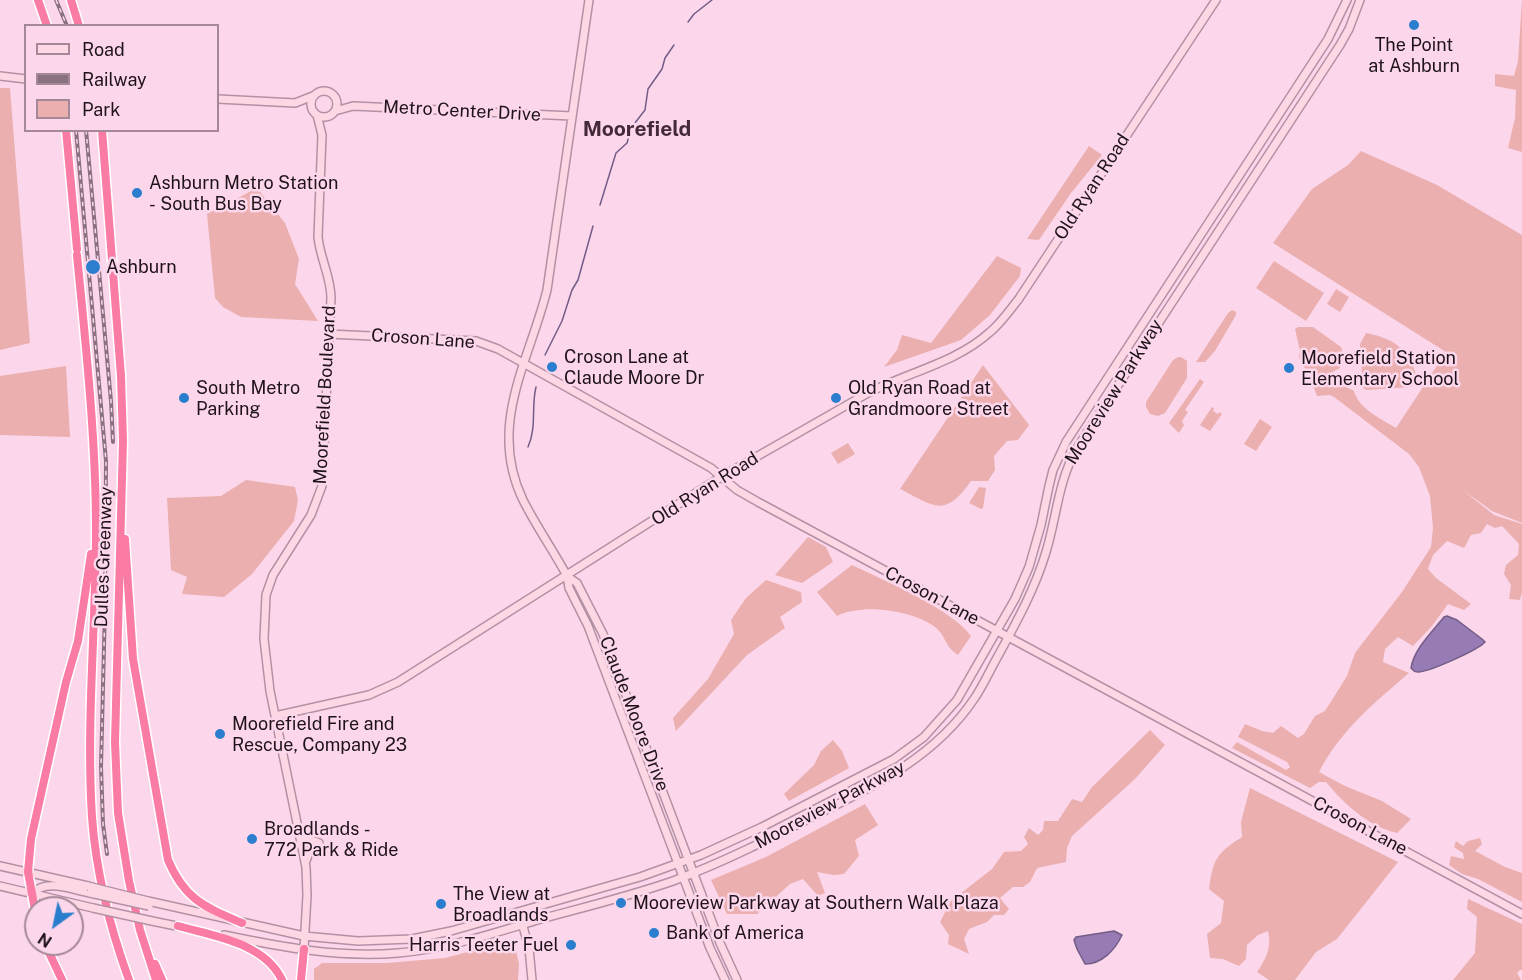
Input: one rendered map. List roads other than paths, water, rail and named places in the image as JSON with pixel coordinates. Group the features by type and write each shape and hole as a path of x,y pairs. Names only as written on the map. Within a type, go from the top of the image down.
{"highway":[{"path":"38,0 46,24"},
{"path":"71,0 79,24"},
{"name":"Dulles Greenway","path":"66,132 94,447 96,521 90,742 92,817 104,891 116,942 129,980"},
{"name":"Dulles Greenway","path":"102,132 121,376 123,479 116,719 117,786 121,837 140,930 156,980"},
{"path":"123,479 133,659 168,860 180,885 188,894 212,910 242,923"},
{"path":"32,894 28,872 35,816 78,641 96,521"},
{"path":"178,926 254,951 269,961 282,980"},
{"path":"140,930 162,980"},
{"path":"301,980 304,949"},
{"path":"51,956 62,980"}],"street":[{"name":"Claude Moore Drive","path":"589,0 547,290 540,320 524,363 510,413 508,427 510,461 522,498 567,576 569,588 593,638 683,877 725,980"},
{"name":"Old Ryan Road","path":"275,716 358,698 388,687 420,669 721,477 868,393 946,360 991,332 1018,300 1216,0"},
{"name":"Mooreview Parkway","path":"89,890 304,936 336,940 397,940 439,934 679,864 754,831 902,754 930,732 957,700 1015,599 1029,567 1041,525 1048,486 1066,442 1328,39 1347,0"},
{"name":"Mooreview Parkway","path":"0,886 152,921 304,949 343,954 399,953 447,946 683,877 742,852 871,787 924,752 956,723 974,698 1008,638 1041,567 1050,538 1062,480 1071,458 1340,45 1360,0"},
{"path":"0,76 24,79"},
{"name":"Metro Center Drive","path":"219,99 295,103 326,91 353,106"},
{"path":"314,96 311,104 315,113"},
{"path":"334,112 335,98"},
{"name":"Metro Center Drive","path":"295,103 325,117 353,106 572,116"},
{"name":"Moorefield Boulevard","path":"322,135 334,112"},
{"name":"Moorefield Boulevard","path":"275,716 264,651 266,595 273,575 311,515 322,486 331,289 319,251 322,135 315,113"},
{"name":"Croson Lane","path":"329,334 476,341 498,349 691,457 737,490 1522,914"},
{"name":"Claude Moore Drive","path":"567,576 577,583 603,634 720,943 737,980"},
{"path":"275,716 306,867 304,949"},
{"path":"299,831 307,838 319,843 308,853 306,867"},
{"path":"0,866 89,890"},
{"path":"32,894 41,886 49,885 89,890"},
{"path":"519,912 529,948 532,980"}],"waterway":[{"path":"688,22 694,14 712,0"},
{"path":"600,205 616,153 627,143 631,128 645,110 648,89 662,69 665,58 674,45"},
{"path":"545,355 562,321 572,290 578,280 593,226"},
{"path":"528,447 531,440 536,387"}],"railway":[{"path":"56,0 66,24"},
{"path":"76,132 106,461 101,767 103,824 107,854"},
{"path":"86,132 113,442"}],"place":[{"name":"The Point at Ashburn","path":"1414,25"},
{"name":"Ashburn Metro Station - South Bus Bay","path":"137,193"},
{"name":"Ashburn","path":"93,267"},
{"name":"Croson Lane at Claude Moore Dr","path":"552,367"},
{"name":"Moorefield Station Elementary School","path":"1289,368"},
{"name":"South Metro Parking","path":"184,398"},
{"name":"Old Ryan Road at Grandmoore Street","path":"836,398"},
{"name":"Moorefield Fire and Rescue, Company 23","path":"220,734"},
{"name":"Broadlands - 772 Park & Ride","path":"252,839"},
{"name":"Mooreview Parkway at Southern Walk Plaza","path":"621,903"},
{"name":"The View at Broadlands","path":"441,904"},
{"name":"Bank of America","path":"654,933"},
{"name":"Harris Teeter Fuel","path":"571,945"}],"district":[{"name":"Moorefield","path":"637,130"}]}
